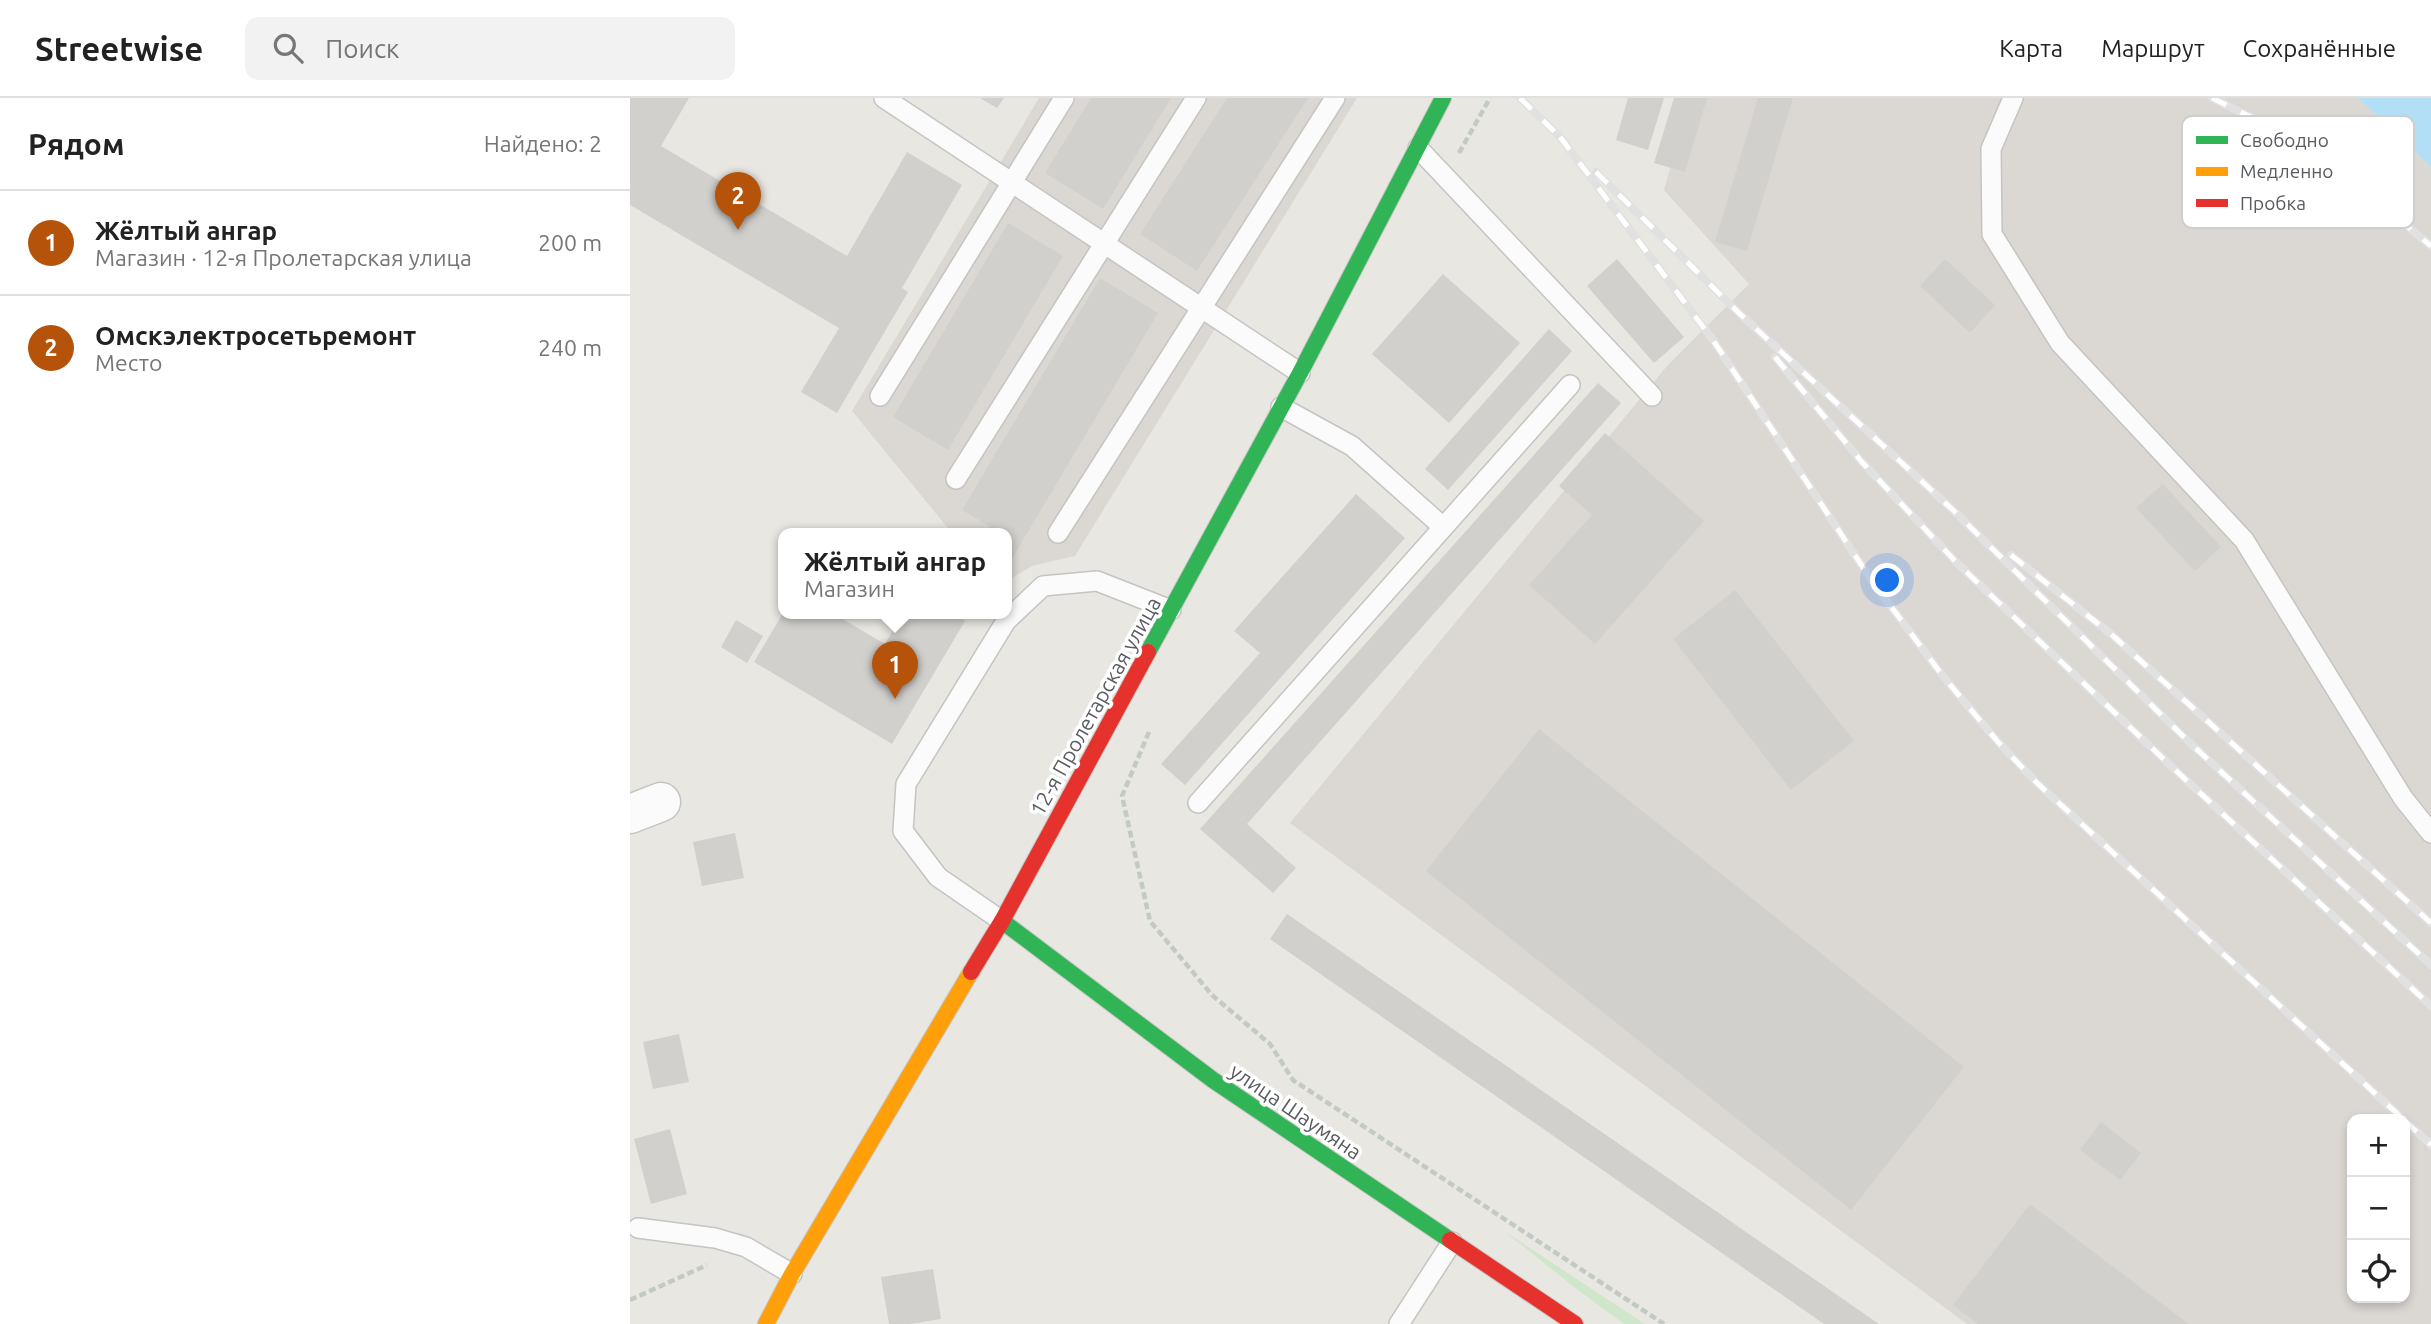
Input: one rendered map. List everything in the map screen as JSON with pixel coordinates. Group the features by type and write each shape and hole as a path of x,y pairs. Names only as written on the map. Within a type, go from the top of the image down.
{"main road":[{"name":"12-я Пролетарская улица","path":"766,1324 792,1274 1002,921 1300,373 1443,98"},
{"name":"улица Шаумяна","path":"1002,921 1213,1080 1574,1324"}],"lane":[{"path":"884,98 1300,373"},
{"path":"880,396 1065,98"},
{"path":"956,479 1196,98"},
{"path":"1058,533 1335,98"},
{"path":"2013,98 1992,149 1992,234 2060,343 2244,540 2403,798 2431,833"},
{"path":"1418,148 1652,396"},
{"path":"1198,803 1570,385"},
{"path":"1281,407 1352,446 1443,527"},
{"path":"1012,615 1043,586 1097,581 1171,610"},
{"path":"1002,921 938,877 903,831 906,784 1008,619"},
{"path":"638,1228 715,1238 746,1247 792,1274"},
{"path":"1399,1324 1452,1242"}],"path":[{"path":"1446,177 1490,98"},
{"path":"1153,724 1122,796 1136,864 1150,921 1212,995 1270,1044 1293,1080 1664,1324"},
{"path":"630,1300 746,1247"}],"shaded area":[{"path":"1039,98 1357,98 1075,556 1032,566 1012,578 1012,528 948,528 852,411"},
{"path":"1690,98 2358,98 2377,116 2182,116 2182,228 2414,228 2414,151 2431,167 2431,1324 1967,1324 1290,823 1667,366 1749,284 1664,190"}],"green space":[{"path":"1504,1231 1645,1324 1624,1324"}],"water":[{"path":"2358,98 2431,98 2431,167 2414,151 2414,116 2377,116"}],"building":[{"path":"630,98 689,98 661,146 847,256 907,152 962,185 902,288 908,292 837,413 801,392 839,328 630,205"},
{"path":"980,98 1004,98 997,108"},
{"path":"1091,98 1171,98 1103,209 1045,173"},
{"path":"1227,98 1308,98 1197,271 1140,234"},
{"path":"1628,98 1664,98 1648,150 1616,140"},
{"path":"1674,98 1707,98 1685,172 1654,163"},
{"path":"1758,98 1793,98 1747,251 1715,242"},
{"path":"1008,223 1063,256 948,450 893,417"},
{"path":"1617,259 1684,337 1654,363 1587,286"},
{"path":"1945,259 1995,305 1970,333 1920,286"},
{"path":"1443,274 1520,343 1449,423 1372,354"},
{"path":"1100,278 1158,313 1012,559 1012,528 988,528 989,526 962,510"},
{"path":"1549,329 1572,351 1448,490 1425,469"},
{"path":"1598,383 1621,403 1247,824 1296,868 1273,893 1200,829"},
{"path":"1605,433 1704,521 1595,644 1529,585 1592,515 1559,486"},
{"path":"2163,484 2221,547 2195,571 2136,508"},
{"path":"1356,494 1405,538 1185,785 1161,764 1260,653 1234,631"},
{"path":"1735,590 1854,741 1791,790 1673,639"},
{"path":"779,619 842,619 885,644 900,619 965,621 892,744 754,662"},
{"path":"736,620 763,636 747,663 721,647"},
{"path":"1539,729 1964,1067 1851,1210 1426,871"},
{"path":"735,833 744,878 702,886 693,842"},
{"path":"1287,914 1879,1324 1824,1324 1270,939"},
{"path":"679,1034 689,1082 653,1089 643,1042"},
{"path":"2101,1122 2141,1153 2120,1180 2080,1150"},
{"path":"670,1129 687,1194 651,1204 634,1139"},
{"path":"2030,1204 2189,1324 1978,1324 1953,1305"},
{"path":"933,1269 941,1319 889,1324 881,1277"}],"railway":[{"path":"1520,98 1566,143"},
{"path":"2212,98 2249,116"},
{"path":"1560,137 1713,340 1872,581 1942,675 1998,742 2036,782 2398,1114"},
{"path":"1596,172 1740,314 1953,510 2190,743 2431,965"},
{"path":"2410,228 2431,246"},
{"path":"1775,357 1861,461 1957,563 2172,767 2431,1006"},
{"path":"2011,555 2111,634 2431,923"},
{"path":"2410,1126 2431,1145"}],"traffic: fast":[{"path":"1148,652 1300,373 1443,98"},
{"path":"1002,921 1213,1080 1450,1240"}],"traffic: slow":[{"path":"766,1324 792,1274 971,972"}],"traffic: jam":[{"path":"971,972 1002,921 1148,652"},
{"path":"1450,1240 1575,1324"}],"place":[{"name":"Омскэлектросетьремонт","path":"738,230"},
{"name":"Жёлтый ангар","path":"895,699"}]}
